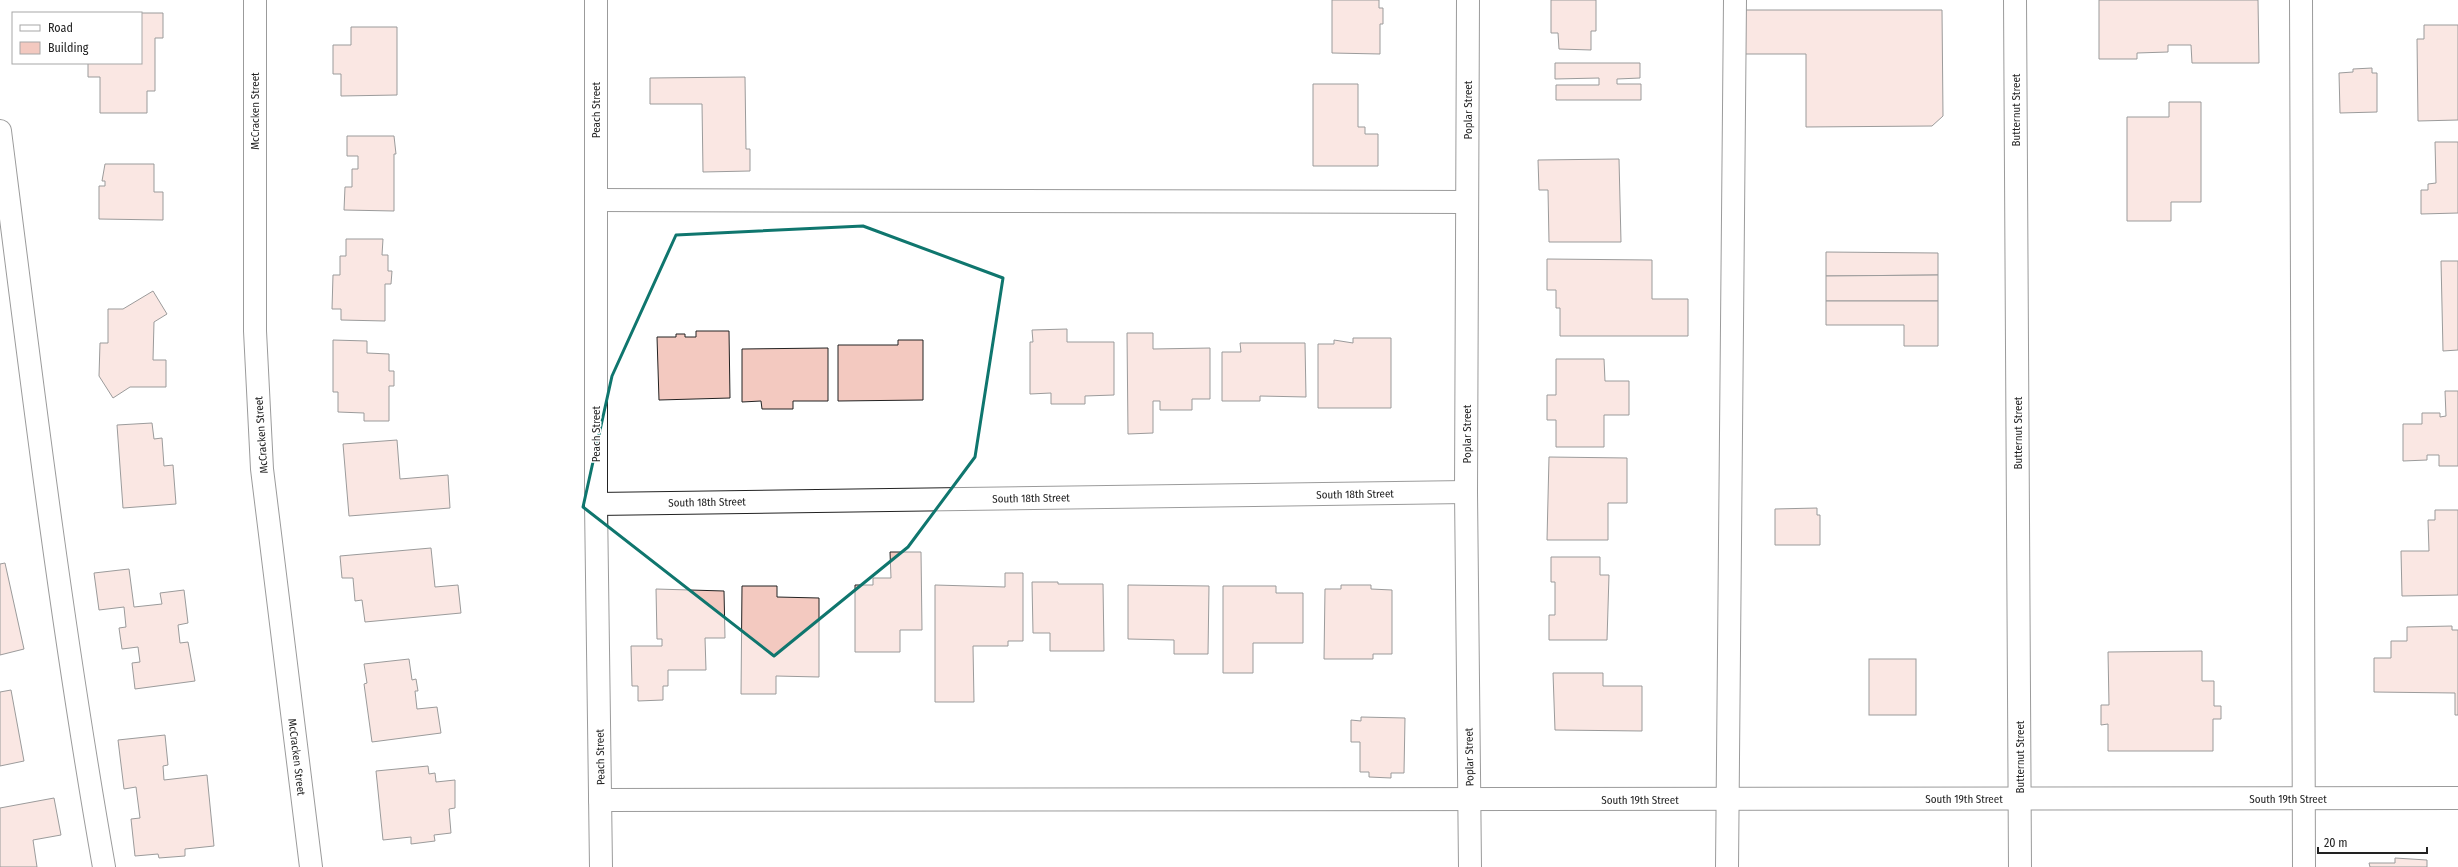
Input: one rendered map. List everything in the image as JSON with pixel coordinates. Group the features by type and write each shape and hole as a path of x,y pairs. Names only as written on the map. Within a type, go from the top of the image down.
{"street":[{"name":"McCracken Street","path":"255,0 255,331 262,462 277,603 311,867"},
{"name":"Peach Street","path":"596,0 596,504 601,867"},
{"name":"Poplar Street","path":"1468,0 1466,492 1470,867"},
{"path":"1727,867 1726,800 1735,0"},
{"name":"Butternut Street","path":"2015,0 2020,867"},
{"path":"2301,0 2304,867"},
{"path":"0,131 30,372 84,756 104,867"},
{"path":"596,200 1467,202"},
{"name":"South 18th Street","path":"596,504 1466,492"},
{"name":"South 19th Street","path":"600,800 1470,801 2458,798"}],"highlighted area":[{"path":"863,226 1003,278 975,457 908,547 774,656 583,507 612,376 676,235"}],"building":[{"path":"1332,0 1379,0 1379,8 1383,8 1383,24 1380,24 1380,54 1332,53"},
{"path":"1551,0 1596,0 1596,31 1591,31 1591,50 1559,49 1558,33 1551,33"},
{"path":"2099,0 2258,0 2259,63 2192,63 2191,45 2168,45 2168,52 2137,53 2137,59 2099,59"},
{"path":"1742,10 1942,10 1943,116 1932,126 1806,127 1806,54 1742,54"},
{"path":"142,13 163,13 163,38 155,38 155,91 147,91 147,113 100,113 100,77 88,77 88,64 142,64"},
{"path":"2424,25 2458,25 2458,120 2418,121 2417,39 2424,39"},
{"path":"351,27 397,27 397,95 341,96 341,74 333,74 333,45 351,45"},
{"path":"1555,63 1640,63 1640,78 1617,79 1617,84 1641,84 1641,100 1556,100 1556,85 1599,85 1599,78 1555,79"},
{"path":"2372,68 2372,73 2377,73 2377,112 2340,113 2339,73 2353,72 2353,69"},
{"path":"745,77 746,149 750,149 750,171 703,172 702,104 650,104 650,78"},
{"path":"1313,84 1358,84 1358,127 1365,127 1365,134 1378,134 1378,166 1313,166"},
{"path":"2169,102 2201,102 2201,202 2171,202 2171,221 2127,221 2127,117 2169,117"},
{"path":"347,136 394,136 396,154 394,154 394,211 344,210 345,187 352,187 352,169 358,169 358,156 347,156"},
{"path":"2435,142 2458,142 2458,213 2421,214 2421,190 2428,190 2428,184 2436,183"},
{"path":"1619,159 1621,242 1549,242 1548,190 1539,190 1538,160"},
{"path":"105,164 154,164 154,192 163,192 163,220 99,219 99,186 105,186 105,181 102,181"},
{"path":"346,239 383,239 382,255 388,255 388,271 392,271 391,284 385,284 385,321 341,320 341,309 332,309 333,275 340,275 340,256 346,256"},
{"path":"1826,252 1938,253 1938,275 1826,276"},
{"path":"1547,259 1652,260 1652,299 1688,299 1688,336 1560,336 1560,308 1556,308 1556,290 1547,290"},
{"path":"2441,261 2458,261 2458,350 2443,351"},
{"path":"1938,275 1938,301 1826,301 1826,276"},
{"path":"153,291 167,314 154,322 153,360 166,360 166,387 130,387 113,398 99,376 100,343 108,343 108,309 123,309"},
{"path":"1826,301 1938,301 1938,346 1904,346 1904,325 1826,325"},
{"path":"1067,329 1067,342 1114,342 1114,395 1085,396 1085,404 1051,404 1051,393 1030,394 1030,342 1033,342 1032,330"},
{"path":"696,331 729,331 730,398 659,400 657,337 676,337 676,334 685,334 685,337 696,337"},
{"path":"1127,333 1153,333 1153,349 1210,348 1210,399 1192,399 1192,410 1160,410 1160,401 1153,401 1153,433 1128,434"},
{"path":"1353,338 1391,338 1391,408 1318,408 1318,344 1334,344 1334,340 1353,343"},
{"path":"333,340 367,341 367,353 389,354 389,371 394,371 394,386 389,386 389,421 364,421 364,413 338,412 338,392 333,392"},
{"path":"898,340 923,340 923,400 838,401 838,345 898,345"},
{"path":"1240,343 1305,343 1306,397 1260,396 1260,401 1222,401 1222,352 1241,352"},
{"path":"828,348 828,401 793,401 793,409 762,409 761,401 742,402 742,349"},
{"path":"1556,359 1604,359 1605,381 1629,381 1629,415 1604,415 1604,447 1556,447 1556,420 1547,420 1547,395 1556,395"},
{"path":"2445,391 2458,391 2458,466 2439,466 2439,455 2427,455 2427,460 2403,461 2403,424 2422,424 2422,413 2440,413 2440,417 2446,416"},
{"path":"152,423 154,439 162,438 164,466 173,465 176,504 123,508 117,425"},
{"path":"397,440 400,479 448,475 450,508 349,516 343,444"},
{"path":"1549,457 1627,458 1627,503 1608,503 1608,540 1547,540"},
{"path":"1817,508 1817,515 1820,515 1820,545 1775,545 1775,509"},
{"path":"2435,510 2458,510 2458,595 2402,596 2401,551 2429,551 2428,520 2435,520"},
{"path":"431,548 435,587 458,585 461,613 365,622 362,600 355,601 353,578 342,578 340,556"},
{"path":"890,552 921,552 922,630 900,630 900,652 855,652 855,585 873,585 873,578 891,578"},
{"path":"1551,557 1600,557 1600,575 1609,575 1607,640 1549,640 1549,615 1555,615 1555,582 1551,582"},
{"path":"5,563 24,649 0,655 0,564"},
{"path":"129,569 134,607 162,604 160,593 184,590 188,623 178,625 180,643 188,642 195,681 135,689 132,663 140,662 138,647 122,649 119,628 126,627 124,607 99,610 94,573"},
{"path":"1005,573 1023,573 1023,641 1008,641 1008,646 973,646 974,702 935,702 935,585 1005,587"},
{"path":"1032,582 1058,582 1058,584 1103,584 1104,651 1050,651 1050,633 1033,633"},
{"path":"1128,585 1209,586 1208,654 1174,654 1174,640 1128,639"},
{"path":"1341,585 1371,585 1371,589 1392,590 1392,654 1373,654 1373,659 1324,659 1325,589 1341,589"},
{"path":"742,586 777,586 777,597 819,598 819,677 776,676 776,694 741,694"},
{"path":"1223,586 1276,586 1276,593 1303,593 1303,643 1253,643 1253,673 1223,673"},
{"path":"656,589 724,591 725,638 705,638 706,670 668,670 668,686 663,686 663,700 638,701 638,686 632,686 631,646 662,646 662,639 657,639"},
{"path":"2452,626 2452,630 2458,630 2458,715 2455,715 2455,693 2374,692 2374,658 2391,658 2391,641 2407,641 2407,627"},
{"path":"2202,651 2202,681 2214,681 2214,706 2221,706 2221,719 2213,719 2213,751 2108,751 2108,724 2101,725 2101,705 2109,705 2108,652"},
{"path":"409,659 412,680 416,679 418,691 415,691 417,709 437,707 441,733 372,742 364,684 367,683 364,664"},
{"path":"1869,659 1916,659 1916,715 1869,715"},
{"path":"1553,673 1603,673 1603,686 1642,686 1642,731 1555,730"},
{"path":"11,690 24,761 0,766 0,692"},
{"path":"1361,717 1405,718 1404,773 1391,773 1391,778 1369,777 1369,772 1360,772 1360,742 1351,742 1351,720 1361,721"},
{"path":"165,735 168,765 163,766 164,780 207,775 214,846 185,849 185,856 159,858 158,854 135,856 131,819 140,818 136,787 124,789 118,740"},
{"path":"428,766 429,774 435,773 436,782 455,780 455,808 449,809 451,833 434,835 435,841 411,844 411,837 383,840 376,771"},
{"path":"54,798 61,835 33,840 37,867 0,867 0,808"},
{"path":"2395,858 2427,860 2427,867 2370,867 2369,863 2395,863"}]}
